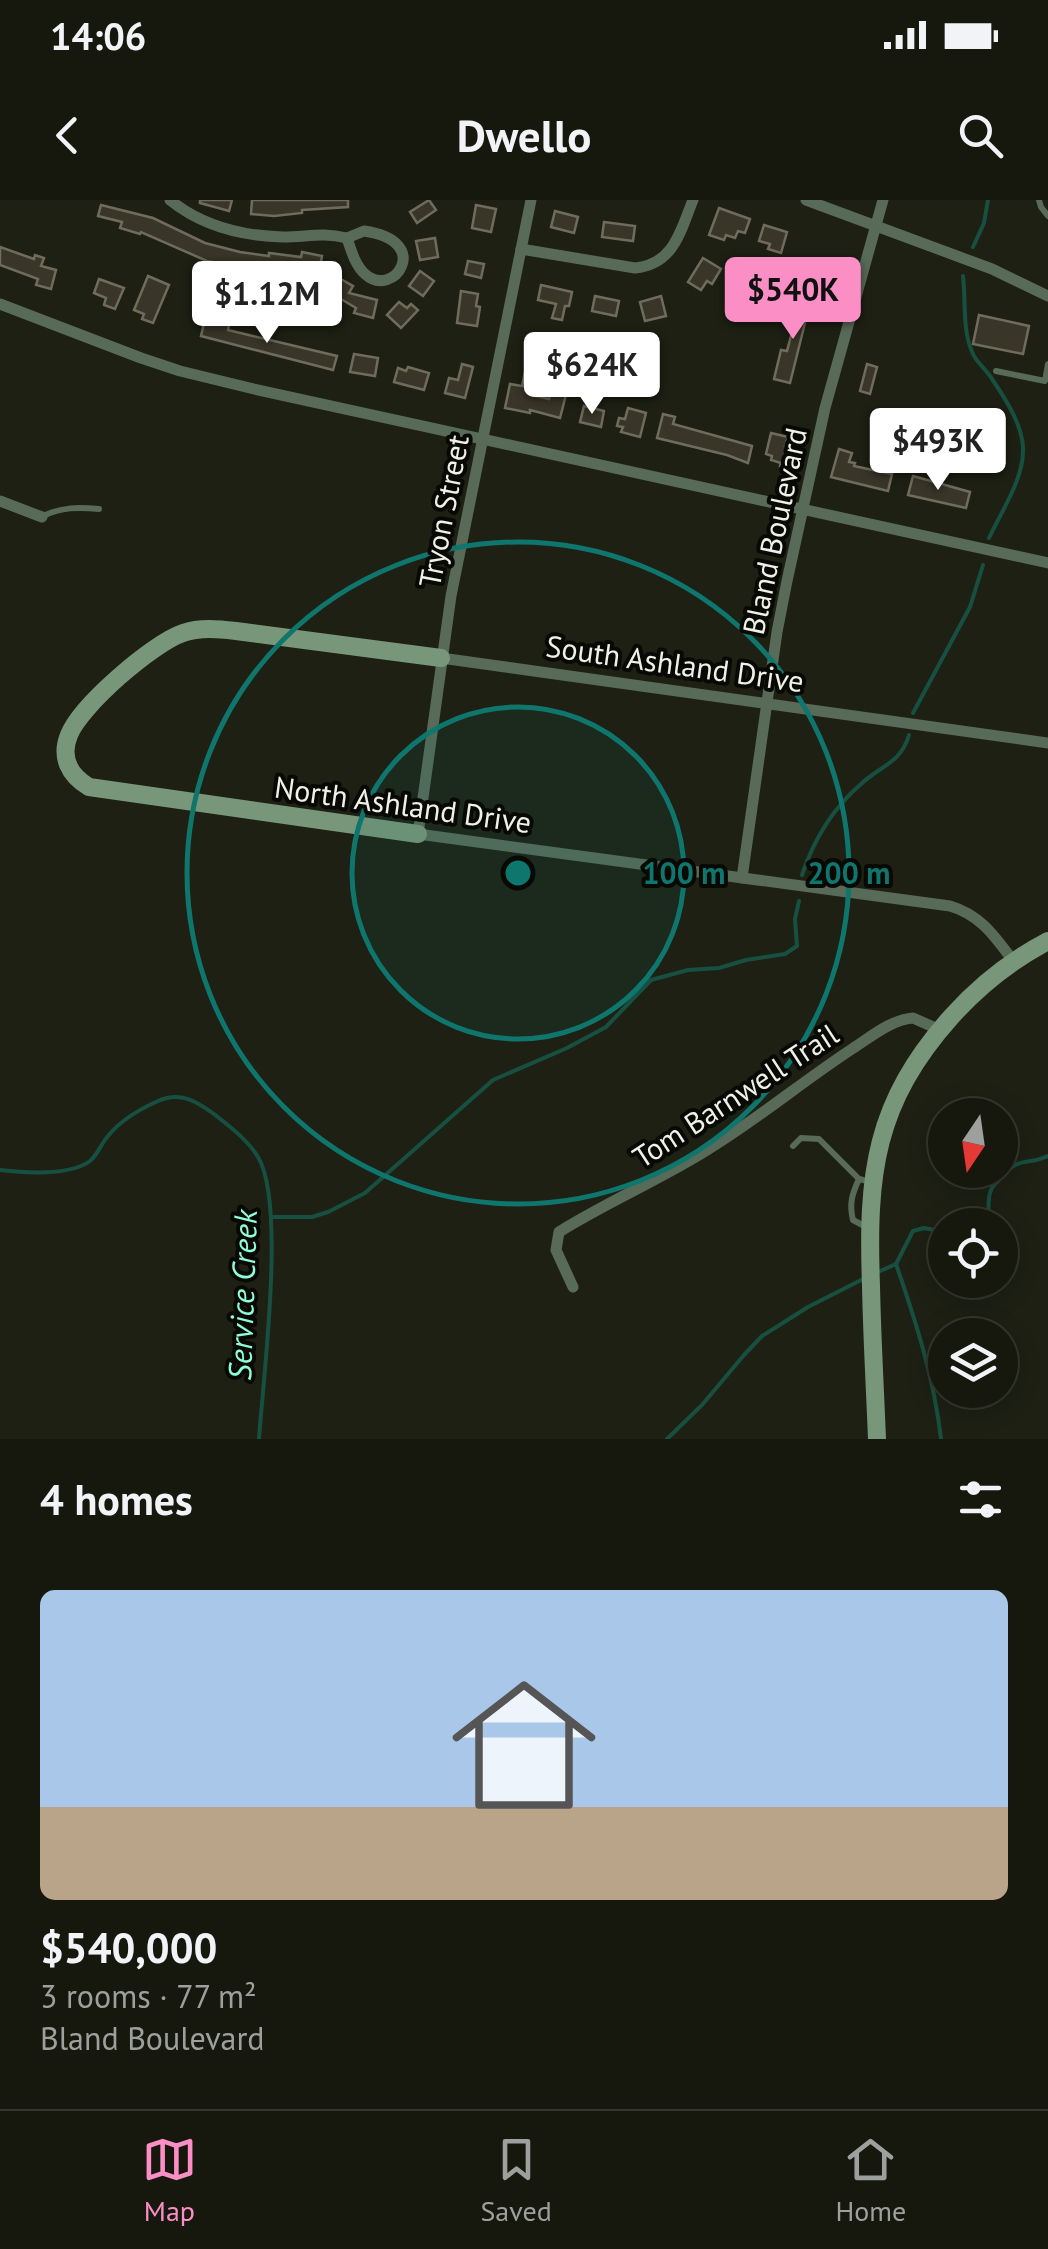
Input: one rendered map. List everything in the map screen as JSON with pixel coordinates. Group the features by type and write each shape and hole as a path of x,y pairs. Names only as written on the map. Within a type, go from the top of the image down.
{"street":[{"path":"170,200 215,226 246,234 288,237 326,233 347,238 364,232 393,239 404,256 402,267 391,278 371,278 358,264 347,238"},
{"name":"Tryon Street","path":"418,834 451,596 531,200"},
{"path":"521,250 635,268 649,266 674,246 693,200"},
{"path":"806,200 992,268 1048,296"},
{"name":"Bland Boulevard","path":"742,878 777,632 825,408 883,200"},
{"path":"0,304 180,371 1048,563"},
{"path":"0,501 42,517"},
{"name":"North Ashland Drive","path":"294,638 202,629 184,632 146,654 112,683 70,731 66,746 76,780 88,787 950,906 985,924 1014,962"},
{"name":"South Ashland Drive","path":"294,638 1048,743"},
{"path":"877,1439 866,1180 899,1091 920,1055 967,999 1048,941"},
{"name":"Tom Barnwell Trail","path":"574,1286 556,1250 559,1232 712,1148 890,1025 913,1018 940,1030"}],"lane":[{"path":"1039,200 1048,216"},
{"path":"996,371 1046,381 1048,364"},
{"path":"42,517 72,507 99,509"},
{"path":"793,1146 801,1138 820,1139 866,1180"}],"building":[{"path":"200,200 232,200 229,211"},
{"path":"252,200 348,200 348,207 274,216 251,214"},
{"path":"429,200 436,210 417,223 410,212"},
{"path":"101,205 153,218 205,243 240,252 301,257 302,252 322,256 319,272 286,266 285,274 207,261 141,232 120,228 122,222 98,216"},
{"path":"476,205 496,209 491,232 472,228"},
{"path":"719,208 750,219 745,233 738,231 735,238 726,235 724,240 709,235"},
{"path":"555,211 578,217 574,233 551,227"},
{"path":"604,222 635,226 633,241 602,237"},
{"path":"764,225 787,232 781,253 759,241"},
{"path":"435,238 438,257 420,260 416,241"},
{"path":"0,247 34,259 35,255 44,258 41,266 56,270 51,289 36,285 38,279 0,265"},
{"path":"703,258 721,269 712,284 707,281 701,290 688,282"},
{"path":"468,261 484,264 481,278 465,274"},
{"path":"420,271 434,281 423,296 409,286"},
{"path":"148,276 169,285 153,323 134,310"},
{"path":"339,278 353,286 349,293 377,300 373,318 354,313 356,308 326,290 333,290"},
{"path":"99,279 124,288 115,309 104,305 106,298 94,293"},
{"path":"541,285 572,292 562,320 552,318 556,304 538,300"},
{"path":"461,291 478,294 477,326 457,323"},
{"path":"595,296 619,301 616,316 592,311"},
{"path":"661,296 666,316 645,321 640,302"},
{"path":"795,299 810,303 790,383 774,379 781,350 787,351"},
{"path":"399,302 418,310 401,328 387,315"},
{"path":"979,315 1029,326 1023,354 973,344"},
{"path":"205,319 229,325 228,330 337,356 333,370 201,336"},
{"path":"354,354 378,358 375,376 350,372"},
{"path":"527,362 538,364 532,395 549,399 552,387 567,391 560,418 505,408 510,384 522,386"},
{"path":"462,364 473,367 465,398 445,393 449,378 458,380"},
{"path":"867,364 877,367 870,394 860,391"},
{"path":"408,367 429,373 424,390 394,382 398,368 406,371"},
{"path":"584,406 604,411 601,427 580,422"},
{"path":"628,408 646,413 640,437 621,432 623,427 617,426 619,418 625,419"},
{"path":"663,414 675,417 673,424 752,446 748,463 657,438"},
{"path":"771,433 788,437 785,446 797,449 792,469 780,466 766,454"},
{"path":"839,449 852,453 849,462 854,466 892,474 888,491 831,477"},
{"path":"913,476 970,492 966,508 908,495"}],"waterway":[{"path":"973,247 984,223 988,200"},
{"path":"963,276 970,345 1008,404 1022,442 1019,473 989,538"},
{"path":"913,713 970,607 983,565"},
{"path":"802,875 833,814 861,784 901,752 909,735"},
{"path":"271,1217 312,1217 365,1193 493,1080 606,1027 651,980 785,954 797,946 795,919 799,901"},
{"name":"Service Creek","path":"0,1170 46,1172 81,1166 93,1158 124,1120 166,1098 188,1099 201,1105 244,1139 258,1157 271,1212 270,1293 259,1439"},
{"path":"988,1208 994,1184 1006,1172 1018,1164 1048,1156"},
{"path":"896,1264 913,1231 928,1229"},
{"name":"Service Creek","path":"896,1264 923,1350 941,1439"},
{"name":"Service Creek","path":"878,1272 896,1264"},
{"name":"Service Creek","path":"667,1439 762,1336 865,1278"}]}
